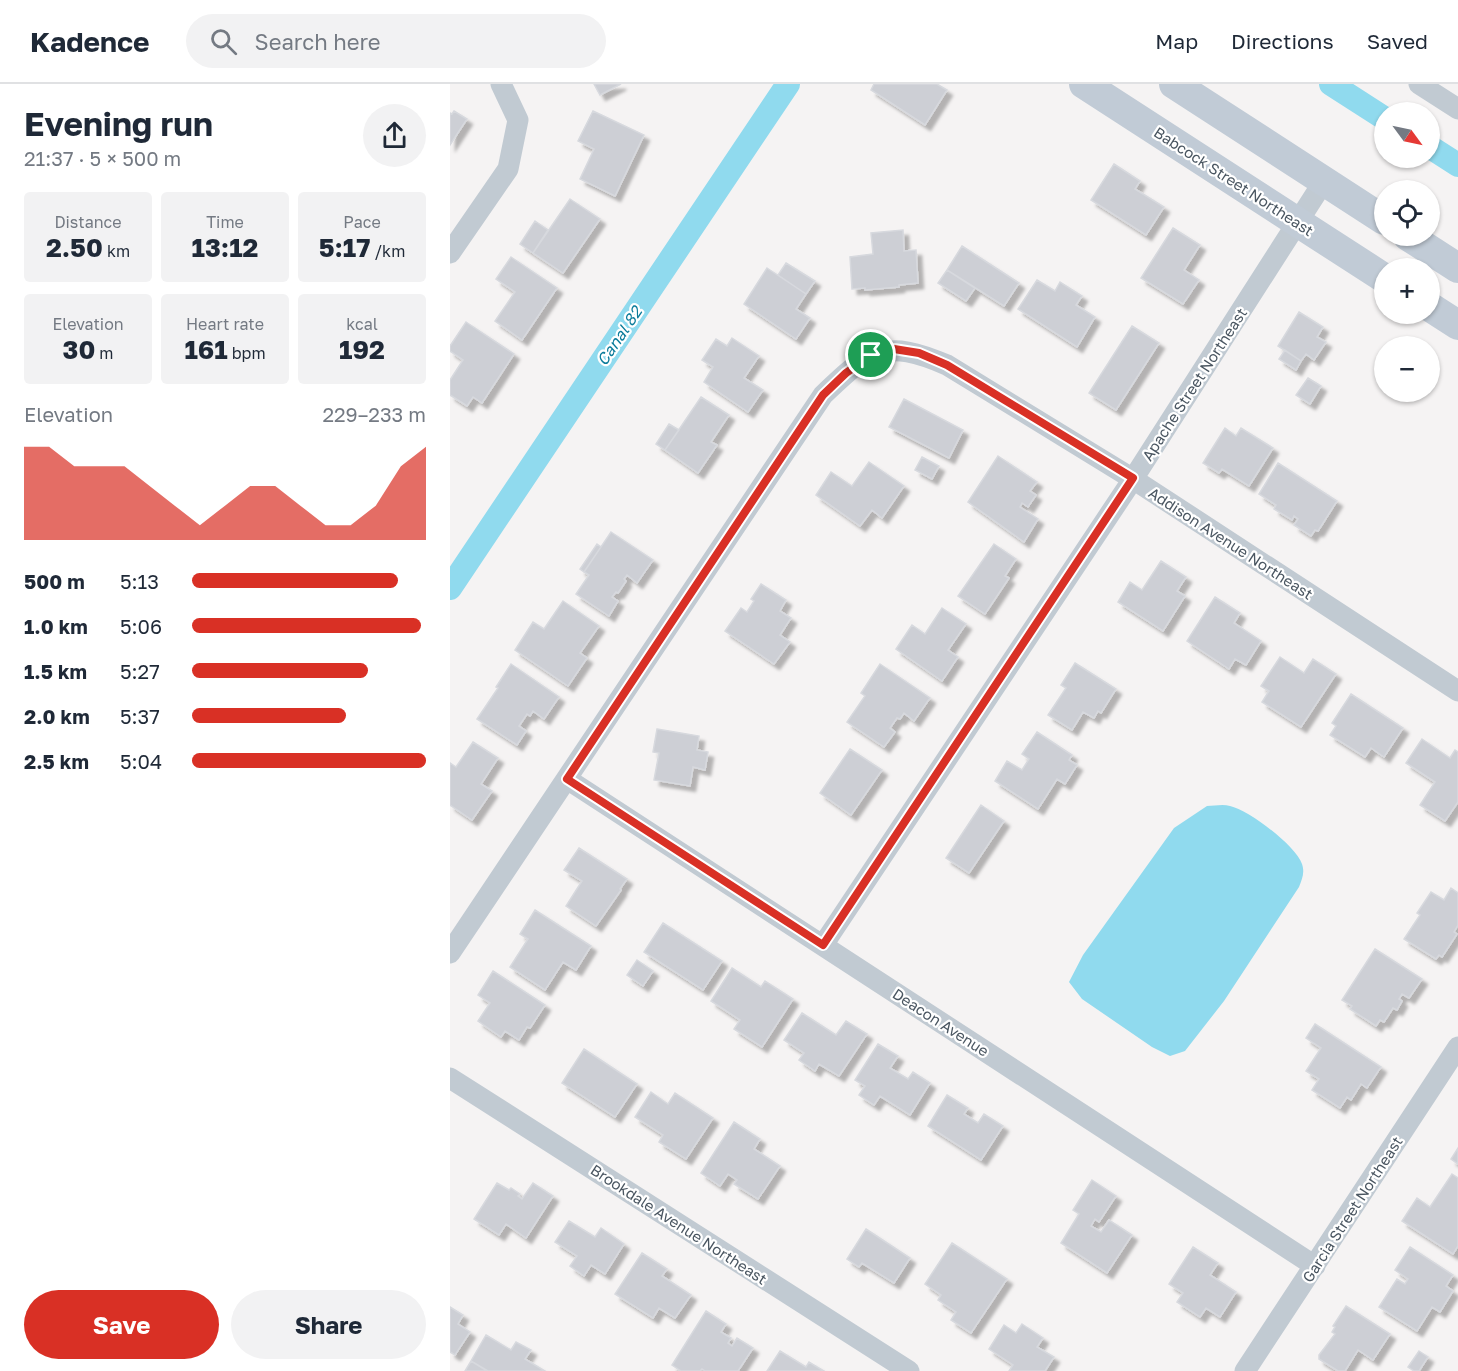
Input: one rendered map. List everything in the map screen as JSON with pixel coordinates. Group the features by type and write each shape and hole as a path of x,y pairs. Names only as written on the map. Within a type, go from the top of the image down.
{"main road":[{"name":"Babcock Street Northeast","path":"1084,84 1374,271"},
{"path":"1174,84 1374,214"},
{"path":"1424,246 1458,268"},
{"path":"1440,313 1458,325"}],"street":[{"path":"450,253 508,169 518,120 501,84"},
{"path":"1419,84 1458,109"},
{"name":"Apache Street Northeast","path":"823,945 1133,478 1324,181"},
{"name":"Addison Avenue Northeast","path":"567,779 823,395 846,373 871,355 894,349 919,353 947,365 1133,478 1458,691"},
{"path":"450,953 567,779"},
{"name":"Deacon Avenue","path":"567,779 1315,1266"},
{"name":"Garcia Street Northeast","path":"1245,1371 1458,1047"},
{"name":"Brookdale Avenue Northeast","path":"450,1078 909,1371"}],"water":[{"path":"1207,806 1230,806 1260,821 1291,848 1302,864 1303,873 1299,887 1224,1001 1185,1051 1170,1056 1152,1047 1082,999 1069,982 1083,955 1174,828"}],"building":[{"path":"594,84 621,84 600,95"},
{"path":"874,84 937,84 947,90 925,125 871,90"},
{"path":"454,111 467,119 450,145 450,113"},
{"path":"593,111 644,135 615,196 580,179 594,149 578,141"},
{"path":"1114,164 1140,181 1135,189 1164,207 1146,235 1091,200"},
{"path":"570,199 600,219 563,273 533,253"},
{"path":"535,221 548,230 533,253 520,244"},
{"path":"1173,228 1200,245 1184,270 1199,280 1183,304 1141,278"},
{"path":"903,230 904,251 916,250 918,283 899,285 899,287 852,289 850,257 873,254 871,233"},
{"path":"962,246 1019,283 1004,306 947,270"},
{"path":"511,257 557,288 522,340 495,321 515,292 496,279"},
{"path":"786,263 815,281 806,294 778,275"},
{"path":"767,268 806,294 796,309 810,318 796,339 744,304"},
{"path":"947,270 975,288 966,301 938,283"},
{"path":"1037,280 1055,291 1060,282 1082,296 1076,305 1095,317 1077,347 1018,309"},
{"path":"1299,312 1323,327 1317,337 1326,342 1314,360 1306,354 1301,361 1278,346"},
{"path":"466,322 514,354 482,403 473,397 467,406 450,395 450,380 463,360 450,351 450,346"},
{"path":"1132,326 1159,343 1116,410 1089,393"},
{"path":"732,338 759,356 744,378 763,390 748,412 704,382 713,367 702,360 716,339 727,346"},
{"path":"1285,350 1301,361 1296,370 1279,359"},
{"path":"1308,378 1321,386 1310,404 1296,395"},
{"path":"701,397 729,415 711,442 717,445 698,473 665,450"},
{"path":"904,399 963,430 949,458 889,427"},
{"path":"669,424 679,430 665,450 656,444"},
{"path":"1225,428 1236,436 1241,428 1273,448 1249,486 1222,469 1219,473 1203,463"},
{"path":"998,456 1037,482 1030,491 1036,495 1028,507 1022,503 1020,507 1038,519 1024,542 968,502"},
{"path":"922,457 939,466 932,479 915,470"},
{"path":"869,462 904,486 882,518 872,510 860,526 816,495 831,472 852,486"},
{"path":"1278,463 1337,501 1318,531 1315,530 1311,536 1294,525 1298,519 1294,516 1292,520 1274,509 1276,505 1259,494"},
{"path":"611,532 653,560 637,583 627,575 618,593 616,592 612,597 618,601 609,616 576,594 589,575 584,572"},
{"path":"597,544 601,547 584,572 580,569"},
{"path":"994,544 1016,559 1005,576 1009,578 985,614 958,596"},
{"path":"1161,561 1186,577 1177,591 1185,596 1163,631 1118,602 1130,582 1142,590"},
{"path":"761,584 786,600 780,611 791,618 780,635 790,642 774,664 725,631 741,608 747,612 754,601 751,599"},
{"path":"1215,597 1240,613 1234,623 1261,641 1246,665 1235,659 1229,669 1187,641"},
{"path":"563,601 599,626 580,653 587,658 568,686 515,650 533,622 544,629"},
{"path":"942,608 966,624 948,650 958,657 942,681 896,649 912,625 925,634"},
{"path":"1280,657 1304,673 1313,659 1336,674 1301,727 1262,702 1269,691 1261,686"},
{"path":"1075,663 1116,689 1101,713 1098,711 1094,718 1083,712 1072,730 1048,715 1066,688 1061,685"},
{"path":"511,664 559,697 544,719 533,711 530,716 527,714 519,726 526,731 517,745 477,719"},
{"path":"880,664 930,698 914,721 904,713 900,719 897,718 890,728 895,732 884,747 847,722 865,696 861,693"},
{"path":"1351,694 1403,728 1384,757 1371,748 1365,757 1330,735 1336,726 1332,723"},
{"path":"657,729 699,736 697,750 708,752 705,770 693,767 690,786 654,780 659,753 653,752"},
{"path":"1037,732 1072,755 1069,760 1077,765 1065,784 1057,779 1038,809 995,781 1007,761 1022,770 1029,759 1022,754"},
{"path":"1422,739 1450,758 1455,750 1458,752 1458,802 1445,821 1420,805 1435,782 1406,763"},
{"path":"473,742 498,758 481,784 492,791 472,820 450,805 450,763 456,767"},
{"path":"850,749 882,770 851,815 820,793"},
{"path":"981,805 1004,821 969,873 946,858"},
{"path":"579,848 627,879 596,926 566,906 582,881 564,870"},
{"path":"1451,888 1458,893 1458,925 1454,932 1457,934 1442,957 1439,955 1436,959 1404,939 1420,915 1417,913 1431,892 1444,900"},
{"path":"535,910 591,946 576,970 563,962 545,990 510,967 528,939 520,934"},
{"path":"663,923 722,961 703,990 644,952"},
{"path":"1375,949 1422,979 1409,998 1402,994 1399,999 1402,1001 1397,1010 1393,1008 1384,1022 1380,1020 1376,1026 1350,1009 1352,1006 1342,1000"},
{"path":"637,960 653,971 643,986 627,975"},
{"path":"732,968 761,987 765,981 793,999 762,1047 734,1029 740,1020 711,1001"},
{"path":"493,971 545,1005 519,1040 505,1031 501,1037 478,1021 490,1003 478,995"},
{"path":"802,1013 836,1035 846,1021 867,1034 839,1076 819,1064 815,1071 799,1060 804,1053 784,1040"},
{"path":"1315,1024 1381,1067 1367,1088 1361,1084 1351,1100 1347,1097 1340,1108 1312,1090 1319,1079 1306,1071 1321,1048 1306,1038"},
{"path":"878,1044 898,1056 890,1068 908,1079 913,1072 930,1083 910,1115 880,1096 874,1105 859,1095 865,1086 855,1080"},
{"path":"584,1049 637,1084 615,1117 562,1083"},
{"path":"651,1092 668,1104 675,1093 713,1118 686,1159 659,1142 663,1135 635,1117"},
{"path":"947,1095 968,1108 964,1114 978,1123 984,1114 1003,1126 981,1160 928,1126"},
{"path":"734,1122 760,1139 754,1149 780,1166 758,1199 734,1184 737,1180 728,1174 720,1186 701,1173"},
{"path":"1458,1148 1458,1164 1451,1159"},
{"path":"1452,1174 1458,1178 1458,1246 1453,1254 1402,1221 1417,1198 1430,1207"},
{"path":"1092,1180 1116,1196 1099,1222 1095,1219 1091,1226 1101,1232 1109,1220 1132,1235 1107,1273 1061,1243 1079,1214 1073,1210"},
{"path":"497,1183 509,1190 511,1188 520,1194 518,1196 522,1199 533,1183 553,1196 526,1238 506,1224 499,1235 474,1219"},
{"path":"569,1221 595,1237 601,1228 624,1244 605,1274 591,1265 584,1276 570,1266 577,1256 555,1242"},
{"path":"866,1229 910,1258 894,1283 862,1263 859,1267 847,1259"},
{"path":"952,1243 1007,1279 971,1333 951,1320 956,1312 938,1300 941,1295 925,1284"},
{"path":"1193,1247 1218,1263 1210,1275 1236,1292 1220,1317 1206,1308 1200,1317 1177,1302 1183,1293 1169,1284"},
{"path":"1410,1247 1453,1275 1446,1286 1453,1291 1440,1312 1432,1307 1417,1331 1379,1307 1397,1279 1405,1284 1408,1279 1395,1270"},
{"path":"642,1253 667,1269 662,1276 691,1295 675,1318 659,1308 653,1318 615,1294"},
{"path":"1346,1306 1390,1334 1373,1360 1358,1350 1345,1371 1338,1371 1319,1359 1319,1355 1335,1334 1332,1332 1335,1327 1333,1326"},
{"path":"450,1307 463,1315 458,1324 470,1332 455,1355 450,1352"},
{"path":"706,1311 726,1324 721,1332 731,1338 728,1343 732,1346 737,1338 753,1348 738,1371 705,1371 702,1369 700,1371 681,1371 672,1365"},
{"path":"1022,1324 1043,1338 1037,1347 1054,1357 1045,1371 1009,1371 1013,1365 989,1349 1004,1325 1016,1333"},
{"path":"486,1335 511,1350 516,1342 531,1350 525,1359 545,1371 487,1371 471,1361"},
{"path":"780,1351 806,1367 809,1362 824,1371 767,1371"},
{"path":"1419,1351 1428,1357 1419,1371 1414,1371 1408,1367"},
{"path":"471,1361 488,1371 465,1371"}],"waterway":[{"name":"Canal 82","path":"450,588 788,84"},
{"path":"1331,84 1374,112"},
{"path":"1440,153 1458,165"}],"route":[{"path":"894,349 919,353 947,365 1133,478 823,945 567,779 823,395 846,373 871,355 894,349"}]}
